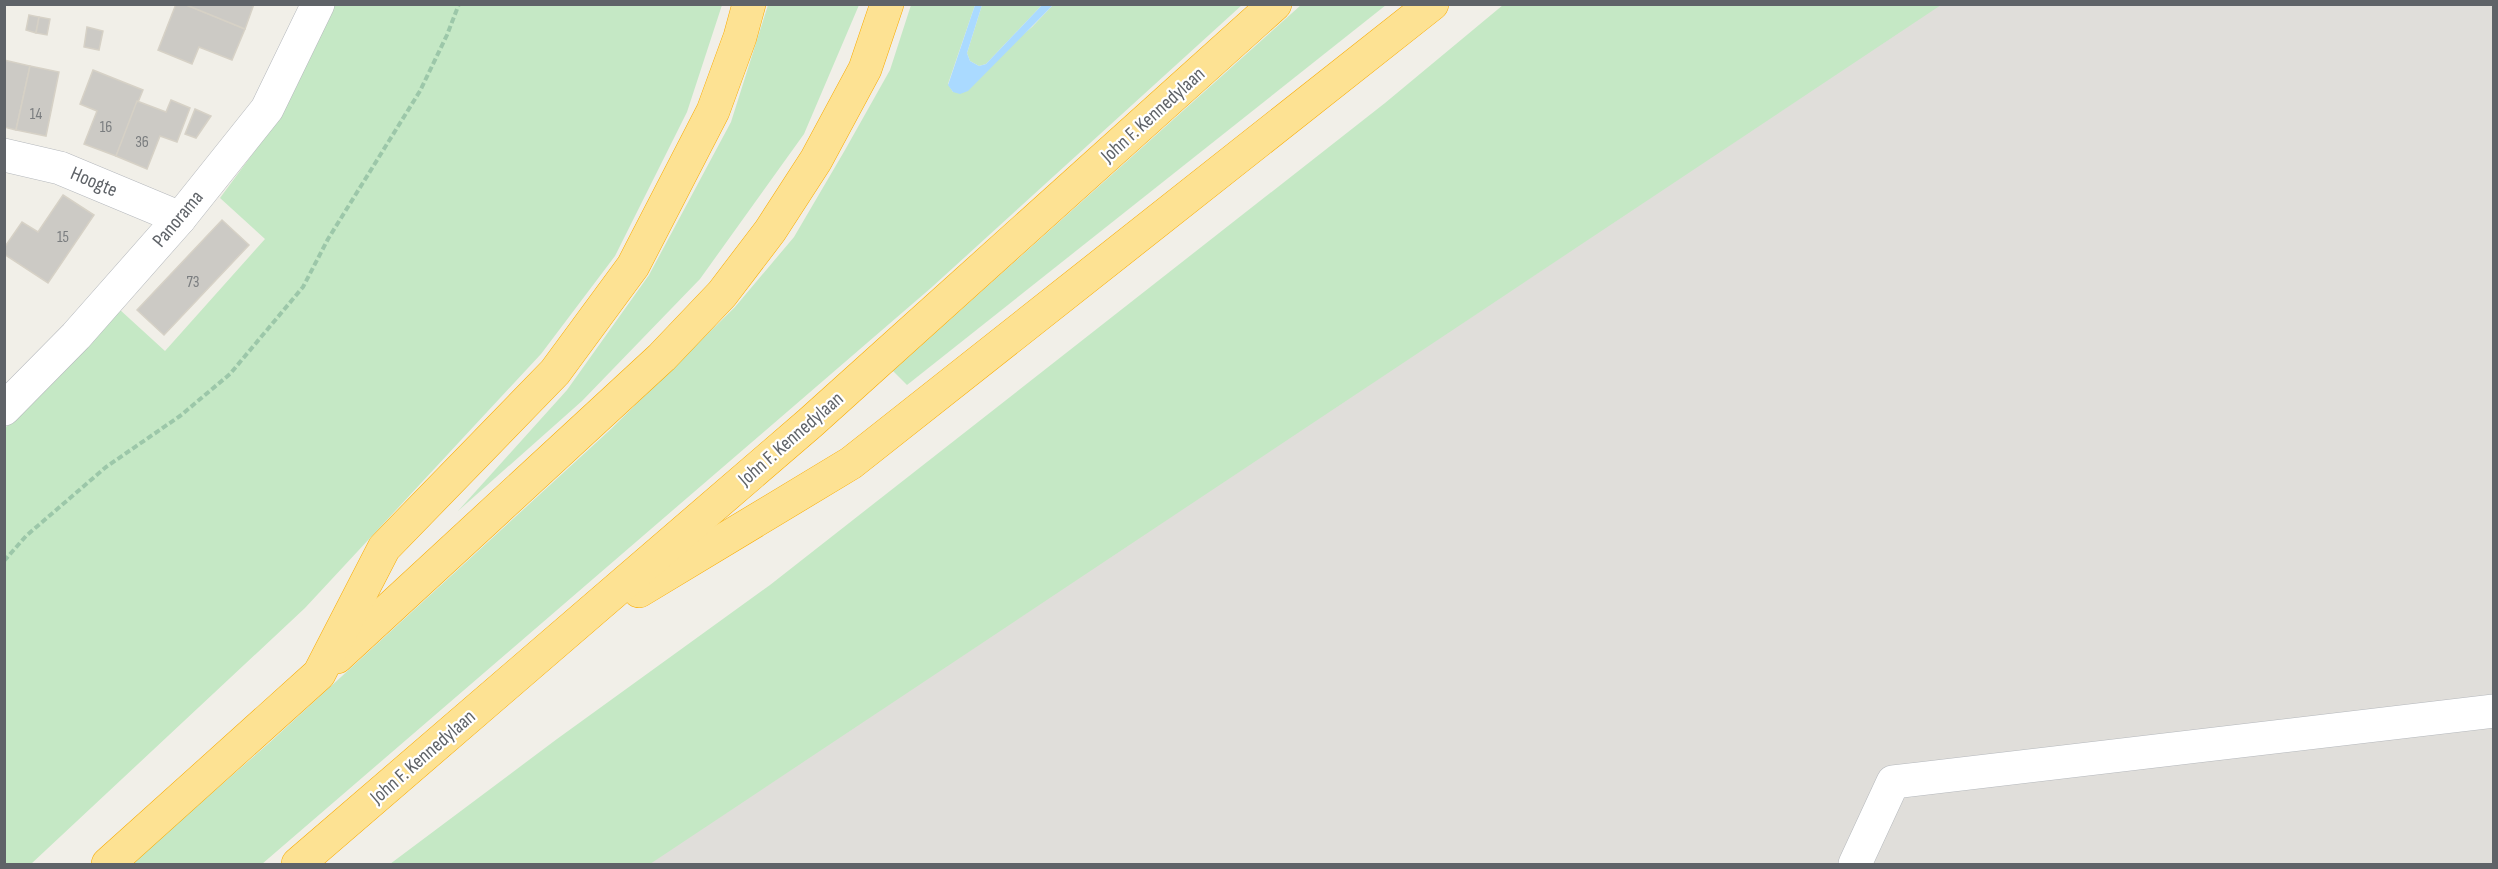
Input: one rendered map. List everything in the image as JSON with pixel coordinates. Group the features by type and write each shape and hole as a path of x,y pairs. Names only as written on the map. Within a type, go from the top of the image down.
{"highway":[{"path":"319,674 384,548 555,372 633,267 712,111 740,37 749,4"},
{"path":"108,864 319,674 662,357 722,294 770,231 816,160 865,69 888,4"},
{"name":"John F. Kennedylaan","path":"298,864 945,304 1275,4"},
{"path":"558,641 851,463 1432,4"}],"street":[{"name":"Panorama","path":"4,409 76,336 180,218 267,109 318,4"},
{"name":"Hoogte","path":"4,155 60,168 180,218"},
{"path":"1855,864 1893,782 2493,711"}],"path":[{"path":"4,561 26,536 106,467 180,416 230,374 303,287 328,239 420,91 447,36 459,4"}],"shaded area":[{"path":"1611,5 2493,5 2493,864 612,864"}],"green space":[{"path":"329,5 722,5 687,112 615,256 541,354 305,608 31,864 5,864 4,429 119,309 165,351 265,239 220,198 254,152"},
{"path":"768,5 859,5 804,134 700,279 582,401 458,511 567,390 649,275 731,122"},
{"path":"911,5 975,5 948,84 953,92 1032,27 1053,5 1242,5 932,287 262,864 131,864 268,744 611,429 735,307 794,237 845,150 890,70"},
{"path":"982,5 1042,5 986,64 979,66 970,61 967,53"},
{"path":"1301,5 1386,5 907,385 893,371"},
{"path":"1503,5 1941,5 650,864 390,864 557,739 770,585 1385,103"}],"water":[{"path":"975,5 982,5 967,53 970,61 979,66 986,64 1042,5 1053,5 968,91 960,94 953,92 948,85"}],"building":[{"path":"176,4 184,4 245,29 232,60 199,47 192,64 158,50"},
{"path":"184,4 254,4 245,29"},
{"path":"29,15 39,17 36,33 26,30"},
{"path":"39,17 50,19 47,35 36,33"},
{"path":"87,27 103,31 99,50 84,47"},
{"path":"4,60 30,66 16,130 4,127"},
{"path":"30,66 59,72 46,136 16,130"},
{"path":"93,70 143,90 116,156 84,144 97,111 80,104"},
{"path":"171,100 190,108 177,142 160,136 147,169 116,156 137,101 166,112"},
{"path":"195,109 211,116 196,138 185,134"},
{"path":"63,195 94,215 48,283 4,254 4,248 22,222 38,232"},
{"path":"222,220 249,245 164,335 137,310"}]}
